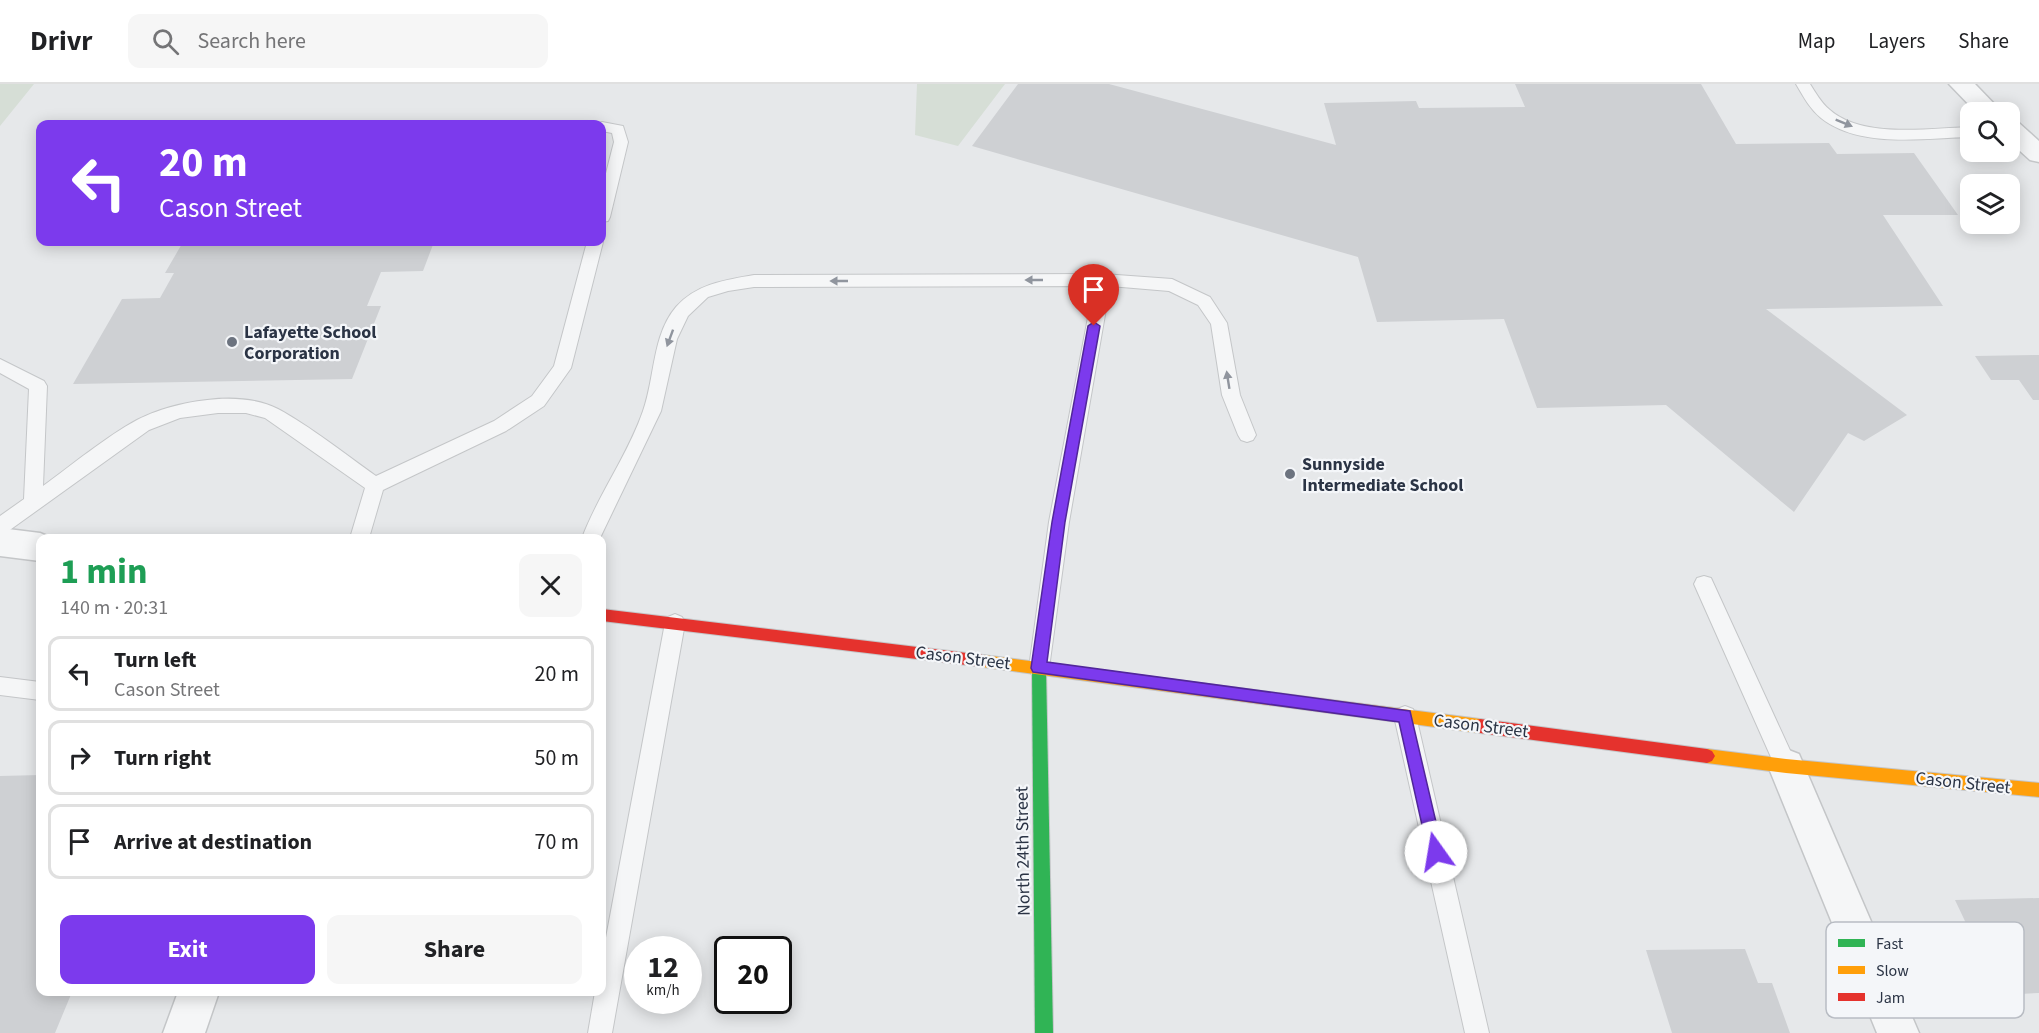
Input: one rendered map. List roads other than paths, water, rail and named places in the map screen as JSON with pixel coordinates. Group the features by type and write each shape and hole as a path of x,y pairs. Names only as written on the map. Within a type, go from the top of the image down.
{"street":[{"path":"1961,84 1980,102"},
{"path":"2020,126 2039,121"},
{"path":"2020,136 2039,154"},
{"path":"0,542 36,546"},
{"name":"Cason Street","path":"606,615 1039,668 1786,766 2039,790"},
{"name":"North 24th Street","path":"1039,668 1044,1033"},
{"path":"1786,766 1851,922"},
{"path":"184,1033 198,996"},
{"path":"1892,1018 1898,1033"}],"lane":[{"path":"1803,84 1826,116 1846,125 1871,132 1960,132"},
{"path":"606,128 618,129 621,142 606,201"},
{"path":"361,534 375,485 500,426 538,401 562,368 594,246"},
{"path":"593,534 652,411 668,339 681,312 702,293 727,285 754,281 1103,280 1172,285 1204,301 1218,323 1231,395 1247,435"},
{"path":"1039,668 1059,522 1103,280"},
{"path":"0,365 38,386 33,503"},
{"path":"0,526 143,425 178,411 218,406 246,406 270,413 375,485"},
{"path":"1704,584 1786,766"},
{"path":"600,1033 675,623"},
{"path":"0,686 36,690"},
{"path":"1405,716 1477,1033"}],"place":[{"name":"Lafayette School Corporation","path":"232,342"},
{"name":"Sunnyside Intermediate School","path":"1290,474"}]}
